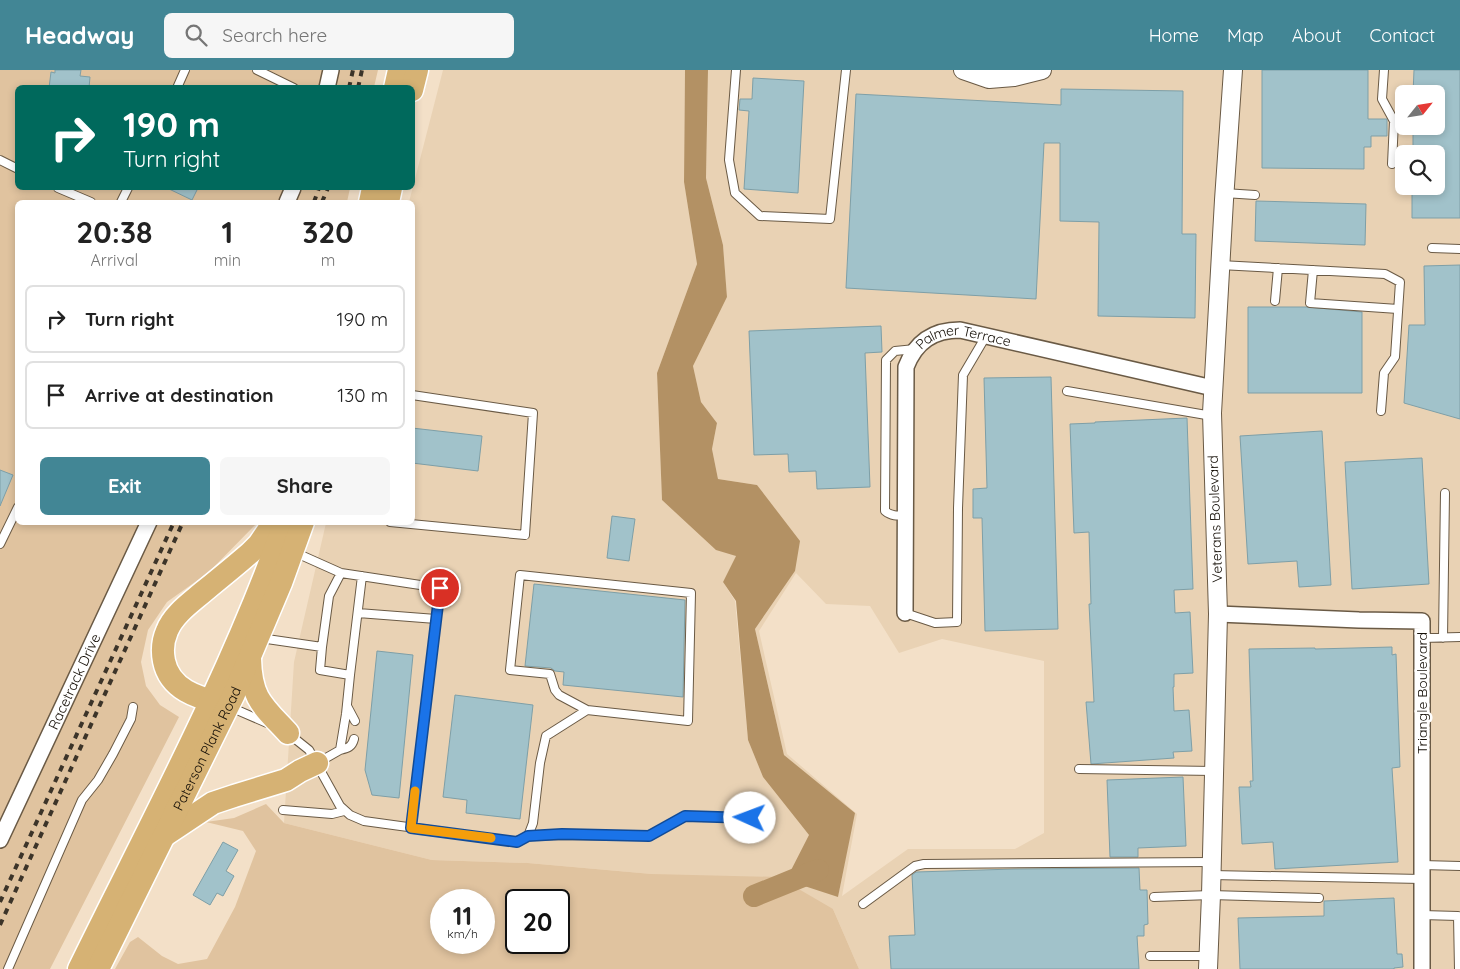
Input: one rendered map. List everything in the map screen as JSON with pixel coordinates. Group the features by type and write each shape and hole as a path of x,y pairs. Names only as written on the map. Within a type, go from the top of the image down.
{"main road":[{"path":"396,85 399,70"},
{"path":"413,85 417,70"},
{"path":"79,969 220,704 198,698 181,688 169,676 165,667 163,647 167,630 185,608 259,544 272,525"},
{"name":"Paterson Plank Road","path":"98,969 164,836 220,704 252,609 284,525"},
{"name":"Paterson Plank Road","path":"220,704 254,647 293,552 302,525"},
{"path":"254,647 250,677 256,695 264,708 288,733"},
{"path":"164,836 213,804 228,797 286,780 317,763"}],"street":[{"path":"328,85 331,70"},
{"path":"963,70 989,78 1041,70"},
{"name":"Veterans Boulevard","path":"1208,962 1212,896 1218,614 1212,416 1224,193 1234,70"},
{"name":"Palmer Terrace","path":"905,612 906,367 915,349 924,340 947,330 960,330 1213,388"},
{"name":"Racetrack Drive","path":"0,840 148,525"},
{"name":"Triangle Boulevard","path":"1218,614 1422,621 1422,969"}],"lane":[{"path":"178,85 185,70"},
{"path":"257,70 271,73 289,85"},
{"path":"736,70 728,160 736,193 760,216 830,219 846,70"},
{"path":"1384,70 1382,99 1394,121 1392,164"},
{"path":"0,160 15,168"},
{"path":"63,190 86,200"},
{"path":"1224,193 1255,195"},
{"path":"1432,248 1460,249"},
{"path":"1220,265 1385,274 1400,282 1396,357 1384,373 1381,411"},
{"path":"1275,301 1278,268"},
{"path":"1313,270 1310,303 1398,309"},
{"path":"905,612 935,623 958,622 958,508 962,375 986,336"},
{"path":"905,515 895,516 885,511 886,360 895,351 915,349"},
{"path":"1067,391 1212,416"},
{"path":"415,395 533,413 525,535 415,524"},
{"path":"1443,638 1445,493"},
{"path":"0,544 15,513"},
{"path":"293,552 341,573 440,588 411,828"},
{"path":"341,573 329,596 320,670 350,675"},
{"path":"528,836 533,823 540,763 546,736 587,710 688,721 691,593 520,575 510,670 550,674 555,690 559,695 587,710"},
{"path":"340,750 362,576"},
{"path":"358,613 436,619"},
{"path":"1422,638 1460,637"},
{"path":"254,647 322,647"},
{"path":"220,704 264,721 288,733 309,750 344,811 356,819 517,842 528,836 562,834 649,836 685,816 750,818"},
{"path":"347,706 355,721"},
{"path":"8,969 82,800 98,780 113,754 131,719 132,707"},
{"path":"317,763 340,750 349,748 353,744 354,738"},
{"path":"1080,769 1214,771"},
{"path":"283,810 332,814 344,811"},
{"path":"863,904 915,866 924,864 1422,872 1460,866"},
{"path":"1154,897 1319,898"},
{"path":"1422,916 1458,916 1459,969"},
{"path":"1150,956 1208,962"}],"shaded area":[{"path":"0,70 378,70 374,85 15,85 15,190 350,190 347,200 15,200 15,525 255,525 209,572 167,602 148,630 141,662 146,686 160,705 179,717 50,969 0,969"},
{"path":"443,70 685,70 684,182 697,264 657,373 662,500 736,556 723,582 735,601 748,740 763,777 809,835 838,897 854,813 784,755 755,629 795,571 757,485 718,479 712,449 717,423 701,402 693,366 727,297 723,245 706,178 708,70 1460,70 1460,969 859,969 833,909 652,874 528,863 432,860 284,823 294,662 326,525 415,525 415,200 410,200 412,190 415,190 415,179","holes":["796,573 826,604 870,606 899,653 942,639 1044,661 1044,833 1015,849 908,849 842,896 857,814 787,754 759,631"]},
{"path":"685,70 708,70 706,178 723,245 727,297 693,366 701,402 717,423 712,449 718,479 757,485 800,541 795,571 755,629 784,755 855,813 838,897 786,880 809,835 763,777 748,740 736,601 723,582 736,556 716,550 662,500 657,373 697,264 684,182"},
{"path":"266,804 284,823 432,860 528,863 652,874 778,877 833,909 859,969 115,969 130,942 138,937 162,956 178,964 207,959 235,907 256,851 243,831 206,822 234,818"}],"building":[{"path":"55,70 81,70 80,76 90,77 89,85 49,85 51,72 55,73"},
{"path":"1262,70 1368,70 1368,119 1387,119 1387,136 1371,136 1371,147 1364,147 1364,169 1262,168"},
{"path":"1414,70 1460,70 1460,218 1412,218 1412,195 1445,195 1445,145 1413,145 1413,135 1445,135 1445,85 1413,85"},
{"path":"753,78 804,81 798,193 744,189 749,111 739,110 740,99 752,99"},
{"path":"1061,89 1183,91 1182,234 1196,234 1195,318 1098,316 1099,222 1060,221 1060,143 1044,143 1036,299 846,288 856,94 1061,105"},
{"path":"171,190 197,190 192,200"},
{"path":"1256,201 1366,204 1365,245 1255,241"},
{"path":"1460,265 1460,419 1404,403 1409,325 1425,325 1424,266"},
{"path":"1248,307 1307,307 1362,312 1362,393 1248,393"},
{"path":"881,326 882,352 865,353 870,487 817,489 816,471 789,472 788,454 754,455 749,331"},
{"path":"1051,377 1058,629 985,631 982,518 973,518 973,489 987,488 984,378"},
{"path":"1187,418 1193,589 1174,590 1175,613 1190,612 1193,673 1174,674 1173,687 1174,711 1189,710 1192,751 1173,752 1174,758 1091,764 1086,702 1094,702 1089,604 1091,604 1089,532 1074,533 1070,424"},
{"path":"415,428 482,436 478,471 415,463"},
{"path":"1322,431 1331,585 1299,587 1297,561 1248,564 1240,436"},
{"path":"1422,458 1429,584 1352,589 1345,462"},
{"path":"0,470 13,475 0,506"},
{"path":"612,516 635,519 629,561 607,558"},
{"path":"534,584 685,600 683,697 563,685 564,672 555,671 551,668 525,666"},
{"path":"1392,647 1392,655 1396,654 1400,767 1392,768 1398,862 1275,869 1273,842 1242,844 1239,787 1251,787 1250,781 1253,781 1249,649"},
{"path":"377,651 413,655 399,798 372,795 365,770"},
{"path":"455,695 533,705 520,819 466,813 467,800 443,797"},
{"path":"1183,777 1186,846 1138,848 1138,857 1110,857 1107,780"},
{"path":"223,842 238,850 226,871 234,876 223,896 217,893 210,905 193,895"},
{"path":"1139,868 1140,890 1147,890 1148,924 1144,925 1144,936 1137,936 1139,969 891,969 889,936 915,935 912,875 916,872"},
{"path":"1394,898 1397,954 1402,954 1403,967 1394,969 1240,969 1238,918 1324,916 1324,901"}],"waterway":[{"path":"754,896 818,870"}],"railway":[{"path":"350,85 353,70"},
{"path":"359,85 362,70"},
{"path":"315,200 318,190"},
{"path":"323,200 327,190"},
{"path":"0,902 173,525"},
{"path":"0,925 182,525"}],"slow traffic":[{"path":"415,791 411,828 491,838"}],"route":[{"path":"440,588 411,828 517,842 528,836 562,834 649,836 685,816 750,818"}]}
